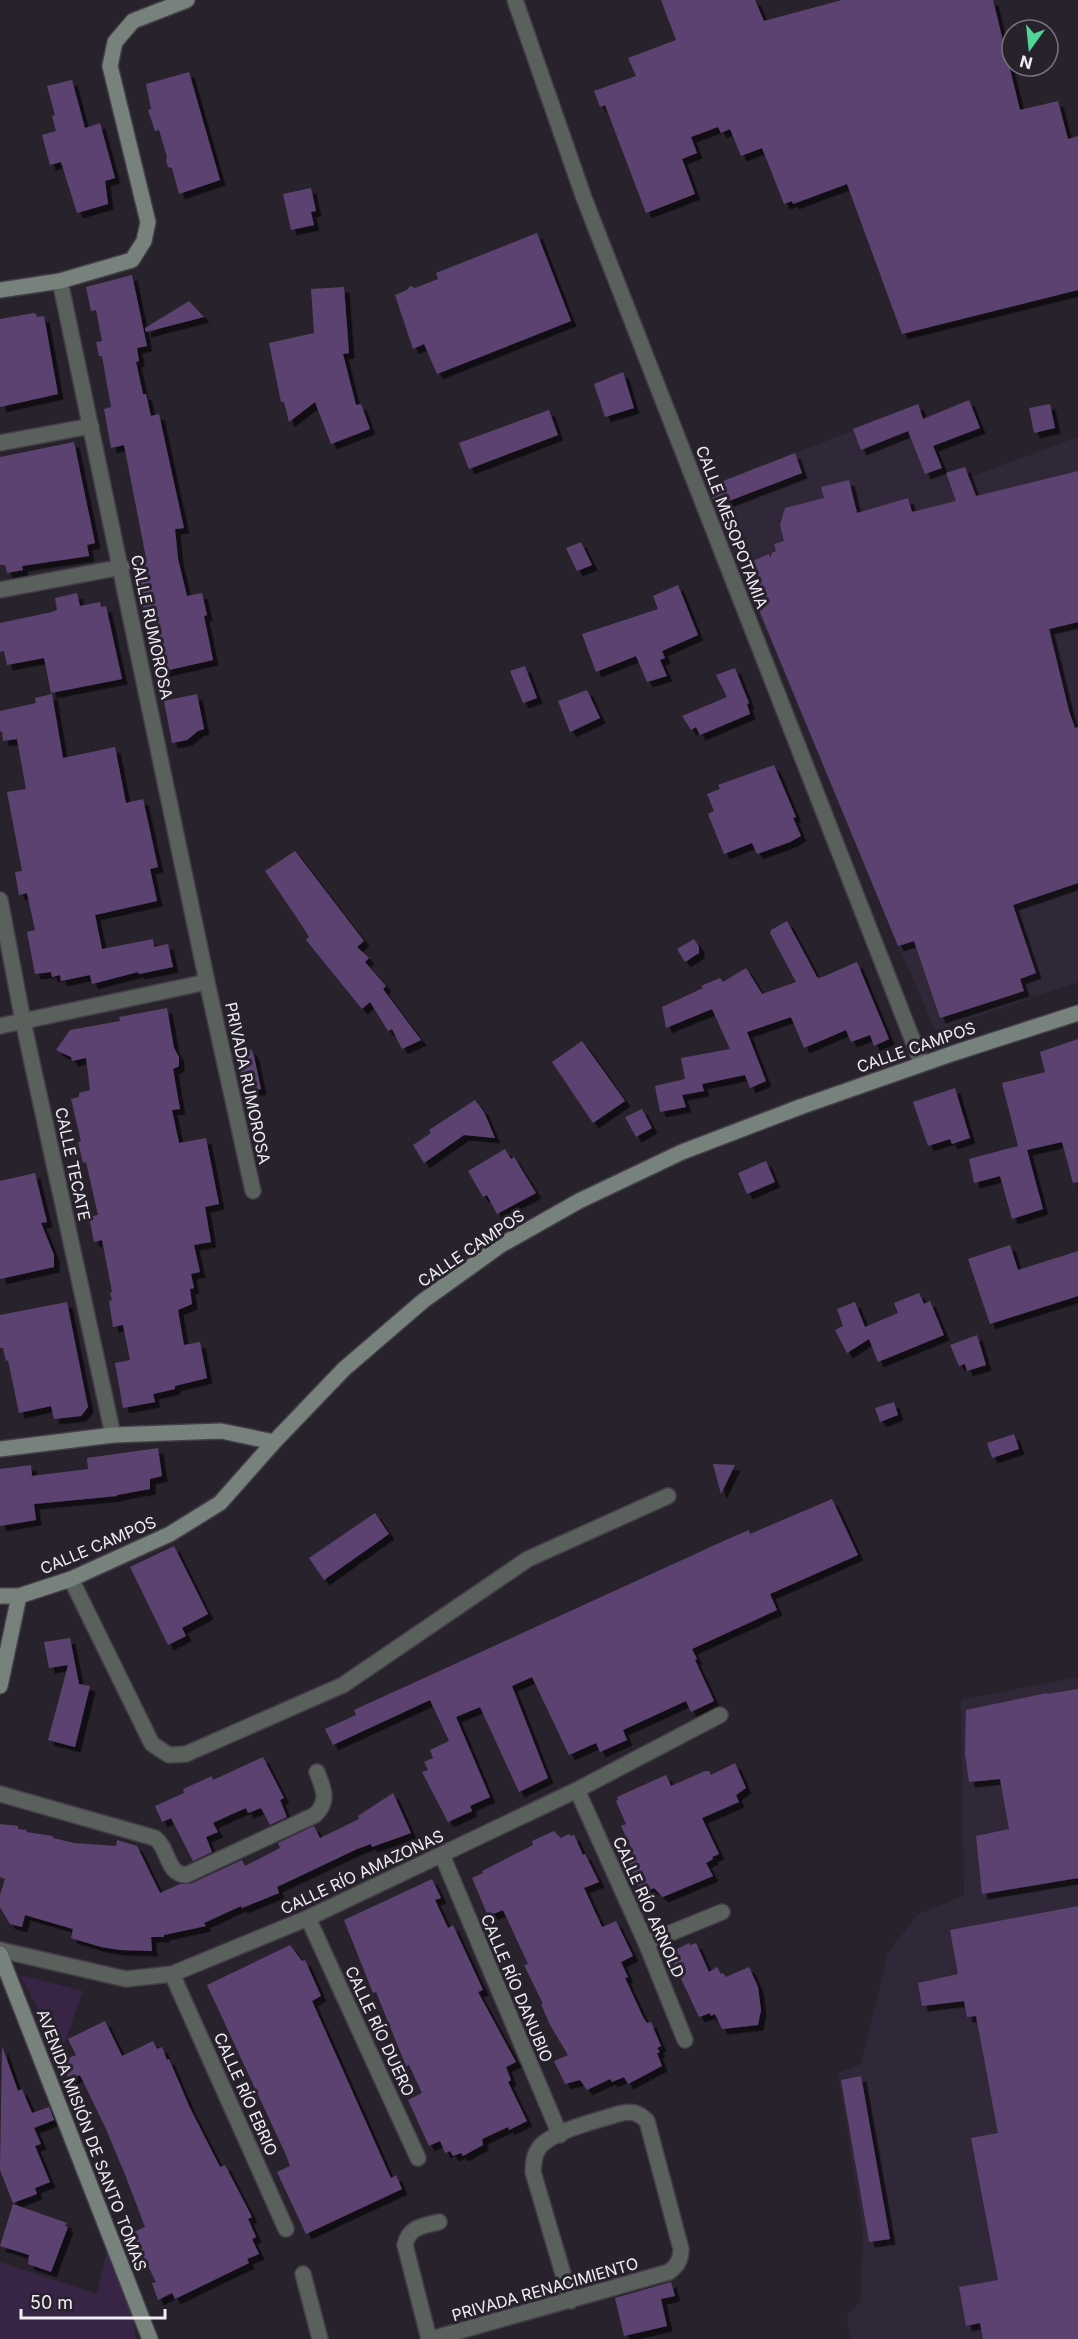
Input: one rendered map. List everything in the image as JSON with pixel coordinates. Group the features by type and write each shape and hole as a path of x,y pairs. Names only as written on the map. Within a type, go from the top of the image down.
{"street":[{"path":"0,290 60,281 132,260 144,241 148,222 110,66 115,42 134,21 187,0"},
{"name":"CALLE MESOPOTAMIA","path":"515,0 584,198 922,1064"},
{"name":"CALLE RUMOROSA","path":"60,281 122,567 207,982"},
{"path":"0,443 91,426"},
{"path":"0,590 122,567"},
{"name":"CALLE TECATE","path":"0,900 113,1435"},
{"path":"0,1026 207,982"},
{"name":"PRIVADA RUMOROSA","path":"207,982 253,1191"},
{"name":"CALLE CAMPOS","path":"0,1596 20,1596 71,1579 170,1534 220,1503 344,1369 423,1300 501,1245 579,1201 682,1152 858,1086 1078,1013"},
{"path":"0,1449 113,1435 221,1431 274,1442"},
{"path":"71,1579 152,1744 169,1755 186,1754 343,1685 528,1559 668,1496"},
{"path":"0,1686 20,1596"},
{"name":"CALLE RÍO AMAZONAS","path":"0,1952 126,1979 172,1974 308,1918 441,1855 577,1790 720,1714"},
{"path":"0,1794 155,1838 159,1841 173,1871 178,1875 186,1875 315,1815 322,1807 325,1798 317,1772"},
{"name":"CALLE RÍO ARNOLD","path":"577,1790 646,1943 685,2040"},
{"name":"CALLE RÍO DANUBIO","path":"441,1855 560,2134"},
{"path":"646,1943 722,1912"},
{"name":"CALLE RÍO DUERO","path":"308,1918 418,2158"},
{"name":"AVENIDA MISIÓN DE SANTO TOMAS","path":"0,1952 150,2339"},
{"name":"CALLE RÍO EBRIO","path":"172,1974 286,2229"},
{"name":"PRIVADA RENACIMIENTO","path":"430,2339 669,2272 679,2262 681,2248 647,2121 640,2114 630,2111 560,2134"},
{"path":"560,2134 547,2139 538,2149 534,2159 534,2172 572,2301"},
{"path":"430,2339 405,2245 412,2229 438,2222"},
{"path":"303,2274 320,2339"}],"shaded area":[{"path":"919,405 949,485 1078,437 1078,982 935,1031 706,488"},
{"path":"1078,1677 1078,2339 850,2339 847,2316 860,2302 863,2229 838,2073 861,2064 888,1953 917,1915 964,1895 961,1700"},
{"path":"20,1975 83,1991 61,2053"},
{"path":"108,2246 131,2304 136,2339 0,2339 0,2262 97,2294"}],"building":[{"path":"661,0 755,0 764,21 842,0 993,0 1000,29 1000,78 1012,78 1020,110 1058,101 1068,139 1078,136 1078,290 902,334 847,184 793,204 792,201 784,204 762,148 741,156 730,129 721,133 718,127 691,137 697,153 682,159 695,194 646,213 605,105 600,107 594,91 636,76 628,58 676,40"},
{"path":"189,72 220,180 179,194 172,168 168,167 166,161 167,157 159,130 155,131 148,110 151,109 146,84"},
{"path":"72,80 85,128 100,123 115,178 105,181 108,204 77,213 61,162 50,165 42,135 56,131 52,116 55,115 47,86"},
{"path":"311,188 316,211 311,212 314,225 291,230 283,194"},
{"path":"537,233 571,321 437,374 424,344 413,349 395,295 407,290 410,286 415,288 438,279 436,273"},
{"path":"132,275 147,346 137,348 139,361 136,362 143,394 146,394 151,416 159,414 184,528 175,529 178,559 187,596 202,593 213,660 156,673 134,560 146,558 124,445 111,448 104,409 111,407 102,356 99,356 96,342 102,341 96,310 91,311 86,287"},
{"path":"344,287 349,353 343,354 356,405 361,404 370,429 331,444 315,402 289,422 284,402 281,402 269,343 314,333 311,289"},
{"path":"189,301 204,317 146,332 145,328"},
{"path":"34,313 37,317 44,316 58,394 0,407 0,319"},
{"path":"623,372 634,408 605,417 594,384"},
{"path":"969,400 980,428 933,446 942,468 925,474 908,431 861,450 853,429 918,404 923,419"},
{"path":"1050,404 1055,428 1034,433 1029,408"},
{"path":"549,410 558,435 469,469 459,443"},
{"path":"74,442 95,543 87,545 89,556 22,566 23,570 7,573 5,565 0,565 0,457"},
{"path":"795,453 802,473 716,506 708,487"},
{"path":"965,467 976,496 1078,471 1078,622 1049,629 1069,711 1075,728 1078,727 1078,883 1013,905 1036,973 1020,979 1024,991 940,1018 914,941 898,946 741,566 769,554 770,558 776,551 774,544 784,541 780,525 785,508 824,498 821,487 849,480 857,513 908,498 912,512 956,501 946,473"},
{"path":"581,542 592,565 577,571 566,548"},
{"path":"678,585 698,635 662,651 665,658 660,660 667,676 647,682 636,656 596,672 582,634 658,609 653,596"},
{"path":"77,593 80,606 100,602 101,607 106,606 122,679 51,693 44,658 7,665 4,651 0,652 0,623 52,612 57,610 55,598"},
{"path":"525,666 537,698 523,703 510,671"},
{"path":"735,668 749,703 747,704 750,714 700,735 696,727 691,730 682,716 727,697 716,675"},
{"path":"587,690 600,718 570,732 558,701"},
{"path":"52,694 63,758 115,747 126,803 143,799 158,867 150,869 157,901 95,915 102,949 153,939 154,947 168,944 173,967 139,974 138,972 92,984 90,975 61,981 60,975 52,977 51,972 35,974 27,932 35,930 27,893 19,895 15,872 22,871 7,792 26,789 17,739 3,741 2,731 0,732 0,711 36,703 35,698"},
{"path":"197,694 204,729 187,740 172,743 164,701"},
{"path":"774,765 796,817 793,818 801,836 757,854 752,843 724,854 708,814 714,811 707,794 720,789 718,785"},
{"path":"295,851 364,941 357,947 369,958 365,962 386,986 383,989 421,1040 402,1049 392,1029 388,1031 370,1002 362,1009 306,940 309,937 265,871"},
{"path":"787,921 817,977 820,978 857,962 889,1039 874,1046 870,1035 851,1042 846,1030 804,1048 791,1017 747,1032 766,1081 750,1088 745,1075 702,1084 704,1091 682,1095 686,1107 660,1112 655,1086 685,1079 681,1058 730,1049 712,1009 666,1028 662,1007 720,978 723,982 746,968 762,994 796,982 770,933 771,930"},
{"path":"694,939 699,947 699,953 685,962 677,949"},
{"path":"167,1008 174,1048 179,1057 179,1066 173,1069 180,1109 172,1110 179,1143 206,1138 219,1204 205,1207 211,1242 194,1245 200,1272 191,1274 194,1288 190,1289 192,1304 178,1310 184,1345 200,1342 207,1378 153,1394 155,1402 123,1408 115,1363 130,1360 123,1325 113,1327 109,1301 112,1300 110,1293 112,1292 102,1240 94,1242 89,1217 98,1215 86,1162 83,1163 78,1142 81,1141 71,1099 79,1097 79,1093 90,1090 86,1058 72,1061 71,1057 56,1050 70,1030 120,1021 119,1017"},
{"path":"1078,1039 1078,1182 1073,1183 1062,1142 1027,1150 1043,1209 1012,1219 1000,1176 974,1183 969,1159 1018,1146 1002,1083 1045,1072 1040,1052"},
{"path":"582,1041 625,1101 593,1123 552,1062"},
{"path":"251,1049 261,1089 244,1093 236,1051"},
{"path":"955,1088 970,1138 952,1144 950,1139 928,1146 913,1102"},
{"path":"475,1100 484,1112 495,1138 464,1135 424,1163 413,1145 431,1133 429,1130"},
{"path":"642,1109 652,1128 636,1137 625,1117"},
{"path":"505,1149 511,1159 514,1157 536,1193 497,1214 487,1195 483,1197 468,1171"},
{"path":"766,1161 775,1182 747,1194 738,1173"},
{"path":"35,1173 47,1222 41,1223 54,1255 54,1267 0,1279 0,1181"},
{"path":"1010,1245 1018,1270 1078,1251 1078,1296 990,1324 968,1259"},
{"path":"919,1293 924,1304 930,1301 944,1335 878,1362 869,1339 847,1353 835,1330 843,1326 837,1309 855,1302 865,1327 898,1313 894,1303"},
{"path":"67,1302 88,1407 81,1416 54,1419 51,1406 19,1413 8,1360 6,1361 3,1348 0,1348 0,1315"},
{"path":"977,1335 986,1365 967,1371 965,1364 959,1366 950,1345"},
{"path":"894,1402 898,1415 880,1422 875,1408"},
{"path":"1014,1434 1019,1449 992,1458 987,1443"},
{"path":"158,1448 162,1476 150,1479 150,1489 117,1496 34,1504 36,1520 0,1526 0,1469 31,1465 32,1476 88,1469 87,1458"},
{"path":"713,1464 735,1465 721,1494"},
{"path":"832,1499 858,1555 770,1594 777,1610 692,1649 714,1701 691,1712 686,1701 623,1730 627,1740 600,1752 596,1743 569,1755 532,1677 512,1686 548,1778 519,1792 480,1707 456,1717 490,1797 470,1806 472,1811 448,1822 422,1772 428,1770 424,1762 433,1758 430,1750 449,1741 430,1700 333,1745 325,1729 356,1715 354,1710 728,1539 749,1530 750,1534"},
{"path":"375,1513 389,1534 324,1580 309,1558"},
{"path":"174,1546 208,1614 182,1628 186,1636 168,1645 130,1567"},
{"path":"70,1638 79,1684 90,1686 75,1747 48,1740 68,1665 49,1668 44,1642"},
{"path":"1078,1689 1078,1878 982,1894 976,1836 1009,1829 1000,1779 969,1782 965,1754 966,1710"},
{"path":"263,1757 284,1798 280,1800 287,1817 270,1825 261,1808 248,1813 246,1808 230,1815 213,1823 218,1832 206,1837 212,1852 193,1861 171,1818 162,1822 155,1806 184,1793 183,1789 212,1776 213,1780"},
{"path":"735,1763 746,1788 736,1795 739,1802 702,1818 719,1854 706,1863 713,1876 663,1897 654,1888 641,1894 625,1854 632,1850 621,1826 626,1824 616,1801 617,1797 666,1775 671,1786 705,1771 709,1771 711,1775"},
{"path":"393,1793 411,1833 372,1847 371,1844 357,1849 277,1887 279,1893 242,1908 241,1906 204,1923 206,1926 164,1935 164,1937 151,1937 152,1951 101,1947 71,1938 73,1929 25,1915 22,1927 10,1924 0,1907 0,1895 5,1879 0,1877 0,1824 18,1826 18,1829 27,1830 26,1832 53,1836 53,1838 74,1843 116,1846 117,1840 137,1846 160,1893 180,1884 190,1884 242,1860 245,1866 280,1848 278,1843 314,1826 320,1838 359,1819 358,1816"},
{"path":"554,1831 561,1838 569,1834 574,1835 599,1882 584,1888 602,1927 616,1921 633,1956 621,1962 628,1977 625,1978 644,2019 647,2023 651,2022 661,2046 657,2048 660,2052 657,2053 662,2066 628,2084 624,2077 612,2082 610,2079 587,2090 580,2080 565,2084 554,2061 568,2055 550,2025 541,2004 543,2004 524,1965 528,1964 503,1910 488,1916 472,1878 533,1845 532,1841"},
{"path":"432,1879 441,1898 435,1900 448,1928 453,1925 483,1990 478,1992 516,2062 506,2067 511,2080 508,2082 527,2121 482,2139 483,2145 463,2156 461,2153 453,2156 450,2151 445,2153 440,2141 429,2146 408,2100 422,2093 409,2065 406,2066 376,1992 373,1993 344,1920"},
{"path":"1078,1906 1078,2339 983,2339 980,2323 966,2326 959,2287 998,2280 971,2138 998,2133 976,2016 967,2017 964,2001 922,2006 918,1983 958,1974 950,1930"},
{"path":"689,1943 690,1945 696,1943 709,1972 717,1967 726,1977 749,1967 758,1987 761,2010 758,2025 722,2029 715,2014 711,2016 710,2013 699,2017 669,1953"},
{"path":"290,1945 302,1961 305,1960 321,1996 312,2001 390,2176 391,2178 396,2175 402,2189 306,2234 277,2172 290,2166 286,2155 207,1985"},
{"path":"105,2021 122,2056 153,2041 157,2049 162,2047 220,2167 225,2165 252,2217 248,2219 256,2237 252,2239 259,2254 247,2259 249,2263 175,2299 172,2293 158,2300 152,2283 156,2282 142,2254 139,2254 131,2233 145,2227 126,2177 80,2075 69,2080 61,2061 76,2055 68,2039"},
{"path":"2,2046 18,2091 22,2089 32,2113 49,2107 54,2120 34,2128 41,2144 35,2146 50,2182 35,2188 37,2194 13,2203 0,2170"},
{"path":"861,2076 890,2239 869,2242 841,2080"},
{"path":"13,2204 67,2223 65,2226 68,2227 51,2272 28,2264 29,2255 0,2246"},
{"path":"671,2282 675,2296 661,2299 667,2326 624,2336 615,2298"}]}
